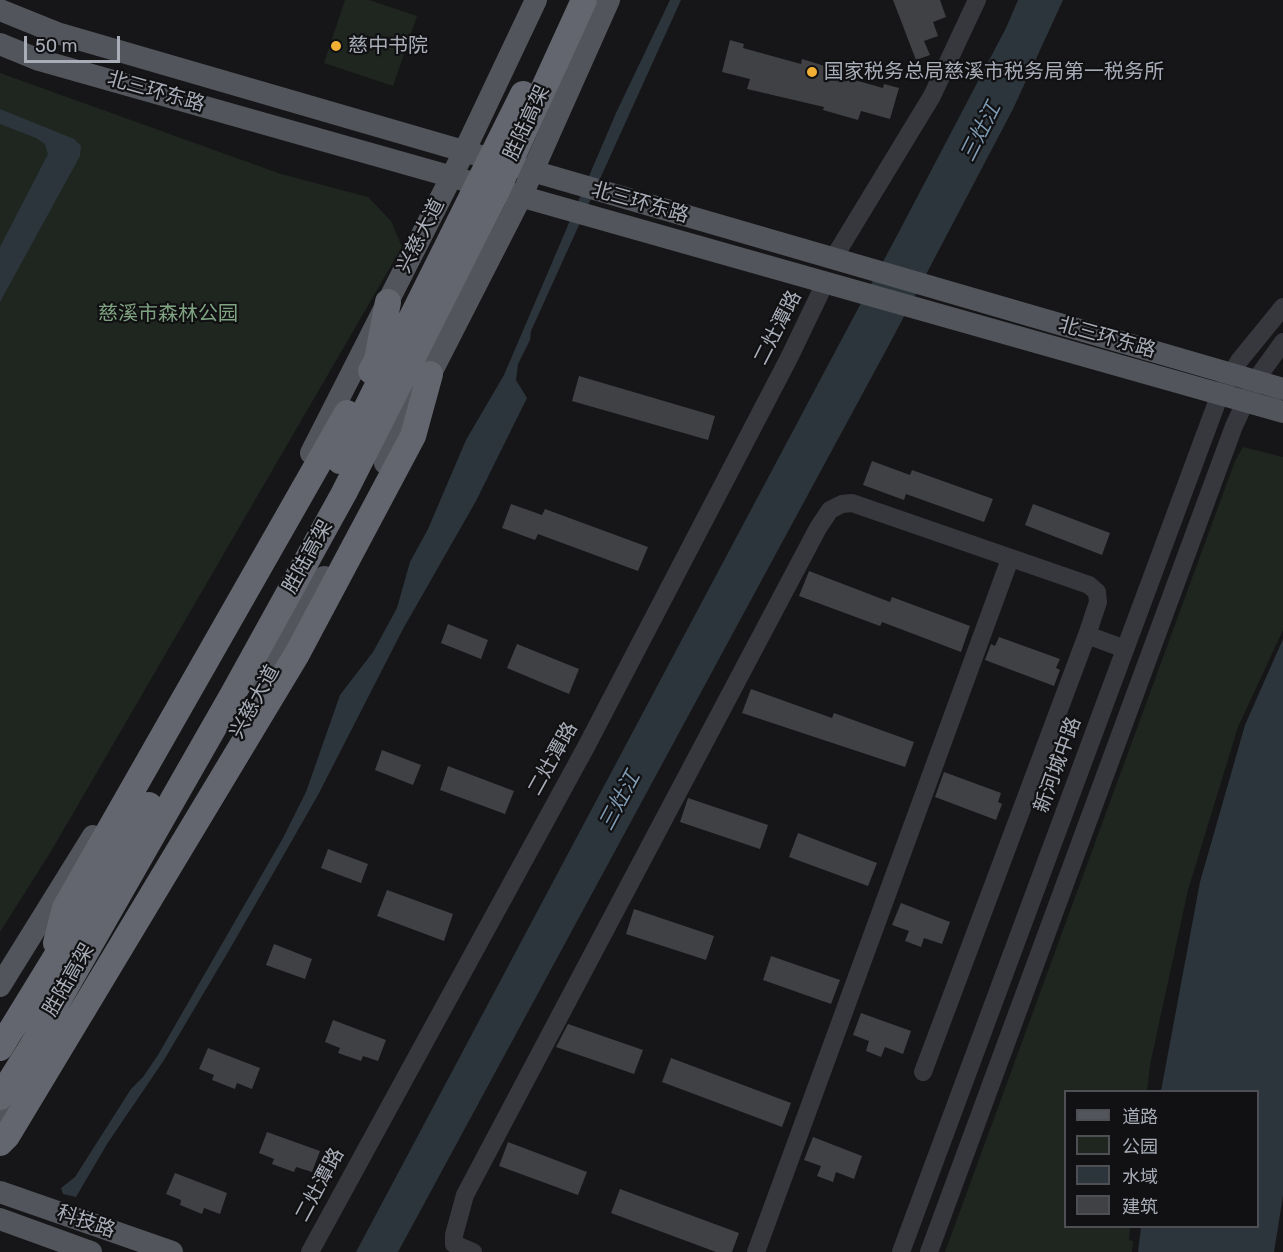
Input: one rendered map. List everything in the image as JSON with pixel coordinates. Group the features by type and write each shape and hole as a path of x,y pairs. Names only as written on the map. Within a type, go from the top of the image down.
{"highway":[{"name":"胜陆高架","path":"0,1048 207,706 329,485 530,82 567,0"},
{"name":"胜陆高架","path":"0,1097 31,1048 233,694 344,493 494,197 584,0"},
{"path":"49,969 65,908 376,360 388,302"},
{"path":"0,1143 7,1136 297,654 413,436 430,374"}],"main road":[{"name":"兴慈大道","path":"0,986 228,616 453,175 536,0"},
{"name":"兴慈大道","path":"0,1120 175,840 364,504 522,195 609,0"},
{"name":"北三环东路","path":"0,10 57,33 833,259 1225,384"},
{"name":"北三环东路","path":"0,44 39,60 826,281 1250,391 1283,412"},
{"name":"北三环东路","path":"1250,391 1283,389"},
{"name":"科技路","path":"0,1192 172,1252"},
{"name":"科技路","path":"0,1219 92,1252"}],"street":[{"path":"833,259 932,96 977,0"},
{"name":"二灶潭路","path":"310,1252 586,747 789,358 826,281"},
{"name":"新河城中路","path":"901,1252 1225,384 1283,308"},
{"path":"929,1252 1234,426 1250,391 1283,342"},
{"path":"473,1252 454,1244 454,1235 465,1195 830,510 842,504 852,503 1089,585 1097,592 1098,602 1087,635 923,1072"},
{"path":"756,1252 1010,559"},
{"path":"1087,635 1125,649"}],"green space":[{"path":"345,0 369,0 417,16 393,86 324,63"},
{"name":"慈溪市森林公园","path":"0,73 281,174 368,197 391,221 402,247 50,853 0,932"},
{"path":"1243,447 1283,457 1283,630 1238,727 1188,890 1150,1065 1147,1090 1064,1090 1064,1228 1130,1228 1129,1240 1133,1241 1132,1252 945,1252 1235,461"}],"water":[{"path":"670,0 681,0 531,331 530,340 518,364 516,380 527,398 476,501 403,629 318,795 164,1060 107,1144 76,1197 63,1194 61,1188 75,1177 131,1089 143,1077 158,1055 283,838 306,792 340,695 373,652 397,608 410,562 428,529 466,440 504,375 616,113"},
{"name":"三灶江","path":"1018,0 1063,0 1013,109 890,343 398,1252 356,1252 902,226 1006,28"},
{"path":"0,109 74,139 81,146 80,156 0,302 0,247 48,154 45,144 36,138 0,124"},
{"path":"1283,639 1283,1196 1274,1252 1138,1252 1141,1228 1259,1228 1259,1090 1161,1090 1200,882 1245,725"}],"building":[{"path":"893,0 940,0 946,17 933,22 938,36 924,41 930,55 916,60"},
{"path":"730,40 744,44 743,48 801,64 802,59 828,67 826,72 883,88 884,84 899,88 890,119 861,111 858,120 823,110 824,107 747,89 750,79 722,72"},
{"path":"579,376 715,416 708,440 572,401"},
{"path":"872,461 910,475 912,470 993,499 984,522 906,494 904,500 863,485"},
{"path":"511,504 542,515 545,509 648,547 638,571 538,534 535,540 502,528"},
{"path":"1033,504 1110,533 1102,555 1025,525"},
{"path":"809,571 890,602 892,597 970,626 961,652 882,622 880,626 799,596"},
{"path":"448,624 488,640 481,659 441,643"},
{"path":"999,637 1060,659 1056,668 1060,670 1054,686 985,660 991,644 995,646"},
{"path":"517,644 579,669 569,694 507,668"},
{"path":"751,689 832,718 834,713 914,742 905,767 742,713"},
{"path":"382,750 421,765 413,785 375,770"},
{"path":"448,766 514,791 505,814 440,790"},
{"path":"944,772 1001,793 998,802 1002,804 996,820 935,797"},
{"path":"688,798 768,825 760,849 680,822"},
{"path":"798,833 877,863 868,886 789,857"},
{"path":"328,849 368,864 361,883 321,868"},
{"path":"387,890 453,914 444,941 377,916"},
{"path":"901,903 950,922 942,944 924,938 921,947 905,941 909,931 892,925"},
{"path":"634,909 714,936 706,960 626,934"},
{"path":"274,944 312,959 305,979 266,965"},
{"path":"771,956 840,980 831,1004 763,980"},
{"path":"861,1013 911,1031 903,1054 885,1047 881,1057 866,1051 869,1041 853,1035"},
{"path":"333,1020 386,1040 378,1061 363,1056 361,1061 338,1053 340,1048 325,1042"},
{"path":"568,1024 643,1050 634,1074 556,1047"},
{"path":"208,1048 260,1068 252,1089 237,1083 235,1089 212,1080 214,1075 199,1069"},
{"path":"671,1058 791,1103 782,1127 662,1082"},
{"path":"267,1132 320,1151 312,1172 296,1167 294,1172 272,1164 274,1159 259,1153"},
{"path":"813,1137 862,1156 854,1179 836,1172 833,1182 817,1176 821,1166 804,1160"},
{"path":"508,1142 587,1172 578,1195 499,1166"},
{"path":"175,1173 227,1193 220,1214 204,1208 202,1214 180,1205 181,1200 166,1194"},
{"path":"620,1189 739,1233 732,1252 716,1252 611,1213"}],"place":[{"name":"慈中书院","path":"336,46"},
{"name":"国家税务总局慈溪市税务局第一税务所","path":"812,72"}]}
